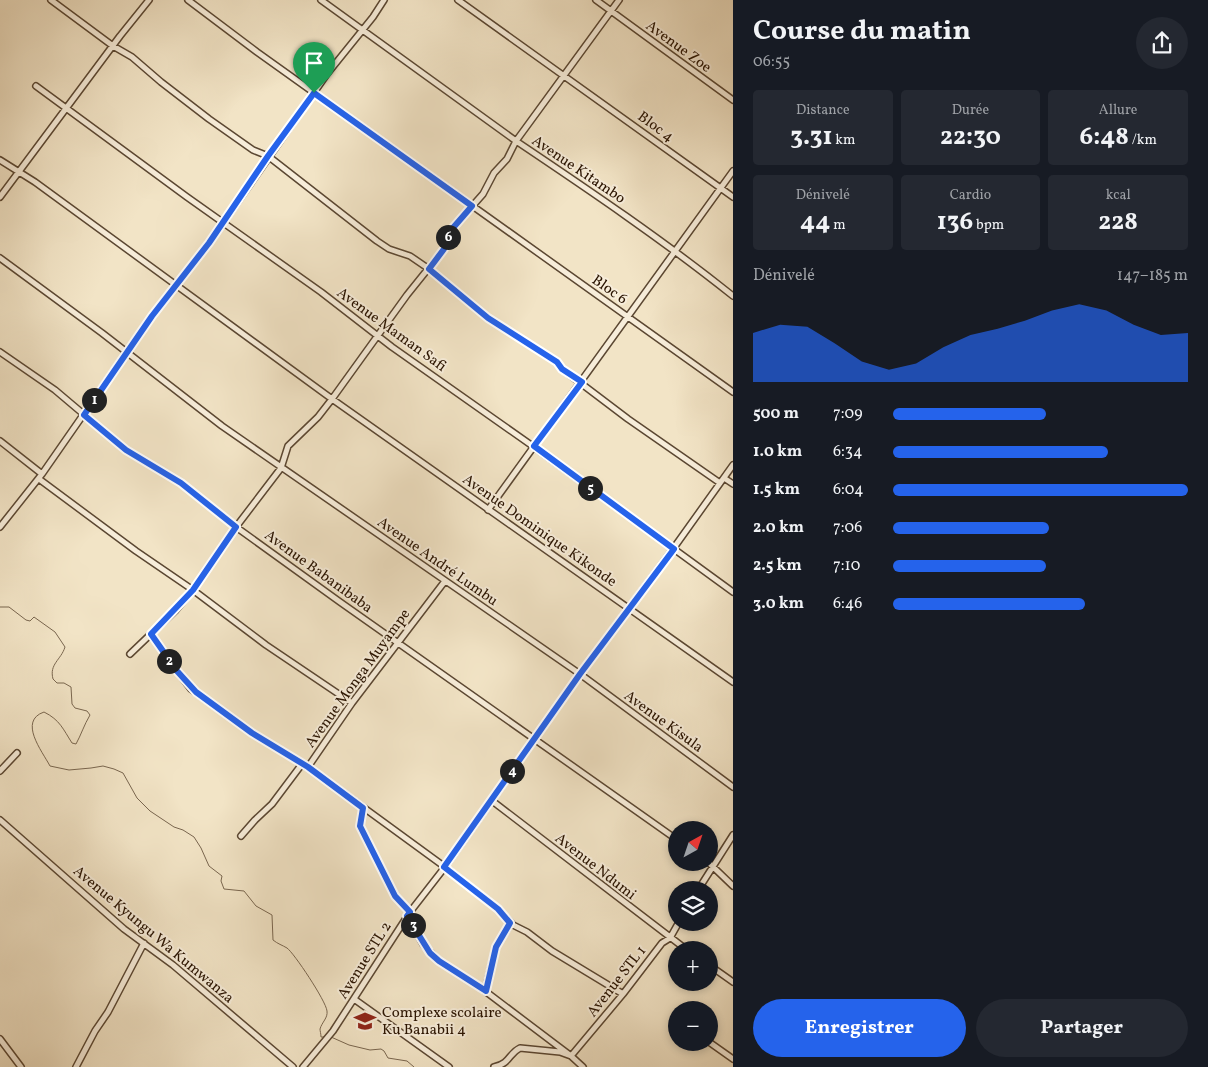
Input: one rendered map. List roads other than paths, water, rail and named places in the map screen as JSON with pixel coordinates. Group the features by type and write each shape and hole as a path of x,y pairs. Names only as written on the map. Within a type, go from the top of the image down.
{"street":[{"path":"51,0 113,46 132,57 167,88 209,119 253,150 268,156 389,249 404,253 429,269 488,318 557,362 562,369 582,382 628,419 722,480 733,484"},
{"path":"0,197 149,0"},
{"name":"Bloc 6","path":"188,0 314,93 733,392"},
{"path":"130,654 193,590 236,527 281,468 288,446 318,417 414,286 444,249 452,229 483,194 494,173 507,158 516,140 321,0"},
{"path":"0,527 41,476 127,352 223,223 327,74 384,0"},
{"name":"Bloc 4","path":"458,0 733,197"},
{"name":"Avenue Zoe","path":"596,0 733,100"},
{"name":"Avenue Kitambo","path":"619,0 516,140 675,250 733,296"},
{"name":"Avenue Maman Safi","path":"36,86 733,592"},
{"name":"Avenue Dominique Kikonde","path":"0,160 57,198 332,399 733,682"},
{"path":"488,510 733,172"},
{"name":"Avenue André Lumbu","path":"0,258 127,352 222,426 580,674"},
{"name":"Avenue Babanibaba","path":"0,352 55,390 126,450 181,483 236,527 668,833"},
{"path":"0,441 136,551 193,590 266,645 352,703"},
{"name":"Avenue STL 2","path":"304,1067 333,1031 409,914 580,674 674,549 733,465"},
{"name":"Avenue Monga Muyampe","path":"445,581 352,703 308,767 444,867 498,909 510,923 581,970 623,994"},
{"path":"151,634 169,661 192,688 252,733 308,767"},
{"name":"Avenue Kisula","path":"580,674 733,787"},
{"path":"0,771 17,753"},
{"path":"241,836 272,804 302,764"},
{"name":"Avenue Ndumi","path":"491,800 674,941"},
{"path":"363,808 360,826 395,896 409,914 430,953 439,961 486,991 583,1067"},
{"name":"Avenue Kyungu Wa Kumwanza","path":"0,820 124,929 173,964 293,1067"},
{"path":"718,854 733,836"},
{"path":"717,871 733,886"},
{"path":"486,991 496,947 510,923"},
{"name":"Avenue STL 1","path":"571,1056 623,994 662,943 670,938 674,931"},
{"path":"76,1067 95,1031 108,1012 144,943"},
{"path":"718,971 733,982"},
{"path":"487,984 495,998"},
{"path":"354,999 449,1067"},
{"path":"0,1040 21,1067"},
{"path":"494,1067 509,1060 514,1051 520,1048 560,1052 571,1056"},
{"path":"718,1049 733,1060"}],"waterway":[{"path":"0,607 9,607 26,620 30,621 34,617 55,632 65,647 54,666 53,679 57,683 64,683 71,687 72,704 75,708 87,711 90,715 76,744 72,743 61,725 54,718 44,712 36,716 32,729 34,737 50,766 69,770 103,766 123,773 137,798 150,811 174,827 194,837 209,866 222,876 221,881 224,889 244,891 256,906 272,915 273,940 291,952 325,1006 327,1016 320,1029 321,1037 325,1037"},
{"path":"331,1037 349,1045 370,1050 381,1049 388,1058 407,1061 414,1067"}],"place":[{"name":"Complexe scolaire Ku Banabii 4","path":"365,1021"}]}
